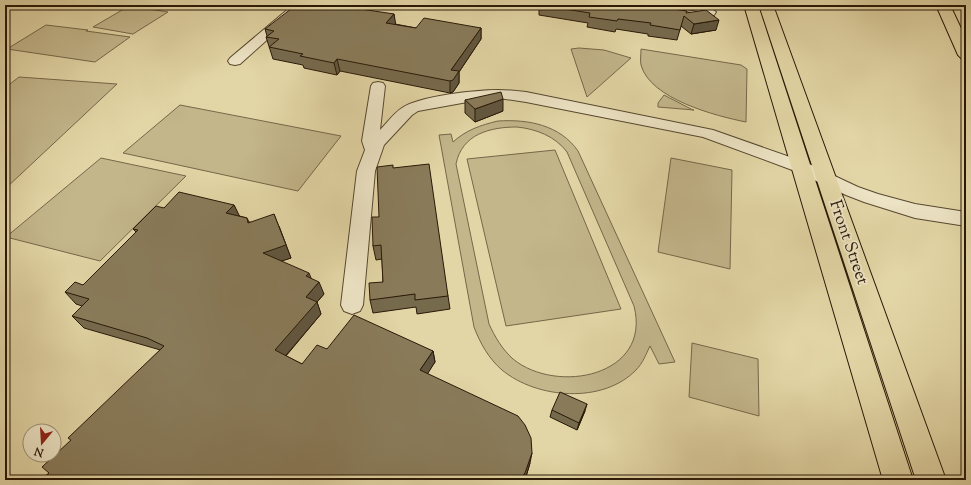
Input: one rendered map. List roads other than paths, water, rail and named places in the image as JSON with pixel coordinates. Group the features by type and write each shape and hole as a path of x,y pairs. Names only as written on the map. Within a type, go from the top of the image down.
{"main road":[{"name":"Front Street","path":"751,5 801,168 840,287 898,480"},
{"name":"Front Street","path":"766,5 932,480"},
{"path":"943,5 966,55"}],"street":[{"path":"235,61 300,5"},
{"path":"672,14 687,16 710,12 699,5"},
{"path":"374,151 370,141 378,86"},
{"path":"352,305 366,171 376,143 406,112 413,108 431,103 473,96 499,94 526,97 686,128 726,139 801,168 852,191 890,204 966,219"}]}
